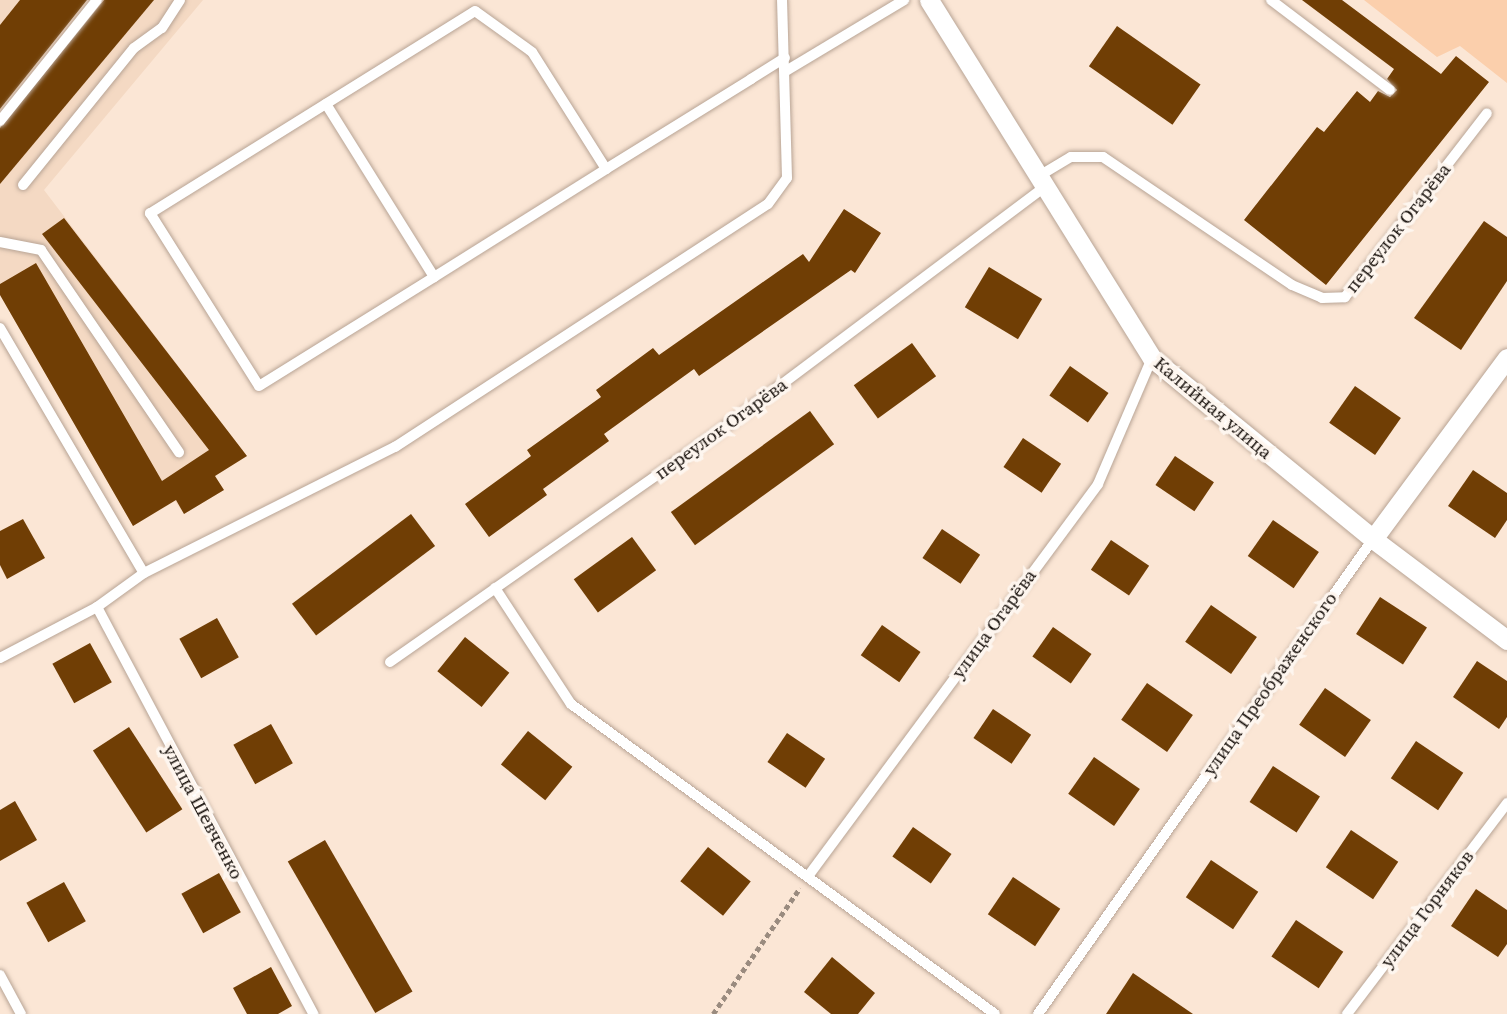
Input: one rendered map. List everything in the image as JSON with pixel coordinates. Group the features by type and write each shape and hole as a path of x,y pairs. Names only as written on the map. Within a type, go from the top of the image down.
{"street":[{"name":"Калийная улица","path":"929,0 1152,358 1373,539 1507,640"},
{"name":"улица Преображенского","path":"1373,539 1507,358"}],"lane":[{"path":"0,121 97,0"},
{"path":"23,185 135,48 162,28 180,0"},
{"path":"479,0 475,11 150,213 259,386 785,58"},
{"path":"0,658 97,607 144,573 395,447 768,204 787,178 782,0"},
{"path":"786,71 904,0"},
{"path":"1271,0 1390,90"},
{"path":"475,11 532,52 606,169"},
{"path":"326,104 434,277"},
{"name":"переулок Огарёва","path":"390,662 713,436 1071,157 1103,157 1292,285 1322,298 1345,296 1488,113"},
{"path":"0,242 41,250 179,452"},
{"path":"0,328 144,573"},
{"name":"улица Огарёва","path":"809,875 1098,484 1152,358"},
{"name":"улица Преображенского","path":"1038,1014 1373,539"},
{"path":"495,588 571,704 809,875 995,1014"},
{"name":"улица Шевченко","path":"97,607 313,1014"},
{"name":"улица Горняков","path":"1347,1014 1507,803"},
{"path":"0,975 21,1014"}],"path":[{"path":"712,1014 809,875"}],"shaded area":[{"path":"0,0 203,0 44,190 247,456 215,476 224,490 184,514 175,501 133,526 0,295"},
{"path":"1364,0 1507,0 1507,83 1460,46 1437,57"}],"building":[{"path":"20,0 87,0 0,109 0,25"},
{"path":"104,0 154,0 0,184 0,128"},
{"path":"1302,0 1342,0 1441,74 1456,56 1489,82 1326,285 1244,220 1317,127 1324,132 1357,91 1370,102 1378,91 1390,97 1397,90 1387,79 1394,69"},
{"path":"1117,26 1201,85 1172,125 1089,66"},
{"path":"844,209 881,233 855,273 851,270 699,376 694,369 604,434 609,441 543,489 547,495 489,537 465,504 531,456 527,450 601,397 596,390 653,348 659,355 803,254 809,262"},
{"path":"64,218 247,456 215,476 224,490 184,514 176,500 133,526 0,295 0,284 36,263 162,481 209,450 42,234"},
{"path":"1484,221 1507,237 1507,281 1461,350 1414,318"},
{"path":"989,267 1042,299 1018,339 965,307"},
{"path":"912,343 936,376 878,418 854,385"},
{"path":"1070,366 1109,393 1088,422 1049,395"},
{"path":"1355,386 1401,418 1375,455 1329,423"},
{"path":"810,411 834,444 695,545 671,512"},
{"path":"1023,438 1061,464 1042,493 1003,467"},
{"path":"1175,456 1214,482 1194,511 1155,485"},
{"path":"1473,470 1507,493 1507,520 1495,538 1448,506"},
{"path":"411,514 435,546 316,636 292,604"},
{"path":"23,519 45,558 7,579 0,565 0,531"},
{"path":"1273,520 1319,552 1294,588 1248,556"},
{"path":"942,529 980,555 961,584 922,558"},
{"path":"632,537 656,570 598,612 574,579"},
{"path":"1111,540 1149,566 1129,596 1091,570"},
{"path":"1380,597 1427,627 1403,664 1356,634"},
{"path":"1211,605 1257,637 1231,674 1185,642"},
{"path":"217,618 239,657 201,678 179,639"},
{"path":"882,625 921,652 899,682 861,655"},
{"path":"1053,627 1092,654 1071,683 1032,656"},
{"path":"465,637 509,673 482,707 437,671"},
{"path":"90,643 112,682 74,703 52,664"},
{"path":"1477,661 1507,681 1507,717 1499,729 1453,697"},
{"path":"1147,683 1193,715 1167,752 1121,720"},
{"path":"1325,688 1371,720 1345,757 1299,725"},
{"path":"993,709 1031,735 1012,764 973,738"},
{"path":"271,724 293,763 255,784 233,745"},
{"path":"129,727 182,809 146,833 93,750"},
{"path":"528,731 572,767 545,800 501,764"},
{"path":"787,733 825,759 806,788 767,762"},
{"path":"1416,741 1463,773 1438,810 1391,778"},
{"path":"1094,757 1140,789 1114,826 1068,794"},
{"path":"1273,766 1320,796 1297,833 1250,802"},
{"path":"15,801 37,840 0,861 0,810"},
{"path":"913,827 952,854 931,883 892,856"},
{"path":"1351,830 1398,862 1373,899 1326,867"},
{"path":"325,840 413,992 375,1013 288,862"},
{"path":"708,847 751,882 723,916 680,881"},
{"path":"1211,860 1258,892 1233,929 1186,897"},
{"path":"219,873 241,912 203,933 181,894"},
{"path":"1013,877 1060,909 1035,946 988,914"},
{"path":"64,882 86,921 48,942 26,903"},
{"path":"1476,889 1507,910 1507,944 1498,957 1451,926"},
{"path":"1296,920 1343,952 1319,988 1271,956"},
{"path":"832,957 875,993 858,1014 831,1014 804,992"},
{"path":"271,967 292,1006 278,1014 247,1014 233,988"},
{"path":"1133,973 1193,1014 1106,1014"}]}
